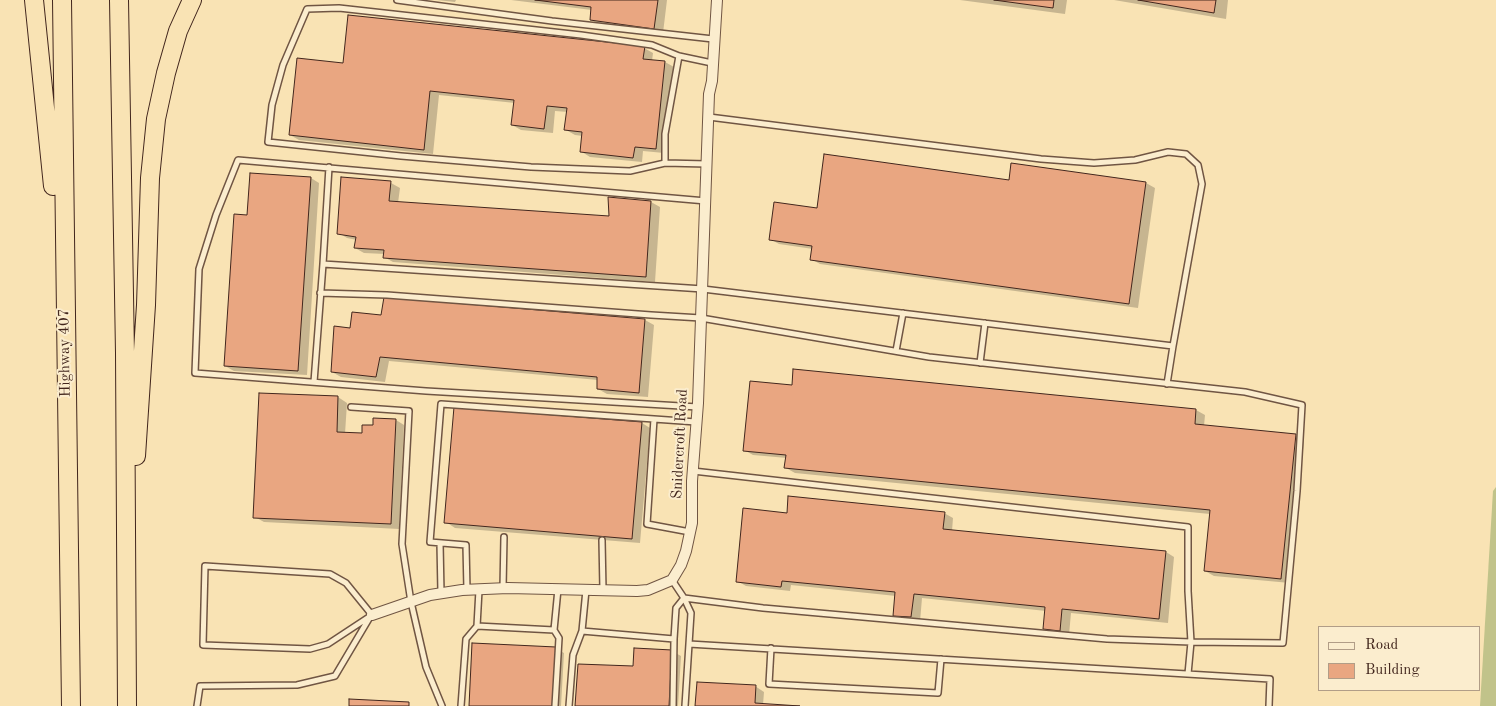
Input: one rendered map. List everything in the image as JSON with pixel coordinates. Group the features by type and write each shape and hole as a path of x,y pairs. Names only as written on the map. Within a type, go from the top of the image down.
{"highway":[{"path":"34,0 64,292"},
{"name":"Highway 407","path":"62,0 64,292 71,706"},
{"path":"119,0 125,353 127,706"},
{"path":"126,584 144,357 150,178 156,119 178,31 192,0"}],"street":[{"name":"Snidercroft Road","path":"672,580 681,565 692,523 709,117 717,0"},
{"path":"372,615 441,593 503,588 648,590 672,580"}],"lane":[{"path":"397,0 552,22 714,39"},
{"path":"707,164 665,163 630,171 531,168 268,142 272,105 283,65 306,9 339,8 581,35 652,45 679,56 712,63"},
{"path":"665,163 666,134 679,56"},
{"path":"709,117 1041,159 1094,163 1135,160 1168,152 1186,154 1198,165 1202,184 1167,384"},
{"path":"698,407 195,374 199,269 216,215 238,160 706,201"},
{"path":"314,382 329,167"},
{"path":"322,264 703,289 1173,346"},
{"path":"320,293 387,294 651,316 701,318 896,351 980,363 1245,392 1302,405 1297,491 1283,642 1191,642 1107,639 763,608 684,598"},
{"path":"896,351 903,313"},
{"path":"980,363 985,323"},
{"path":"467,590 466,545 430,542 441,404 696,422"},
{"path":"351,407 409,411 402,544 411,602 426,667 434,691 442,706"},
{"path":"654,419 647,524 690,532"},
{"path":"693,471 1188,528 1188,592 1191,642 1188,674"},
{"path":"503,588 504,537"},
{"path":"602,540 603,590"},
{"path":"440,543 441,593"},
{"path":"205,566 330,574 346,583 372,615 328,644 310,649 203,645 205,566"},
{"path":"672,580 691,612 685,706"},
{"path":"461,706 466,639 477,626 479,589"},
{"path":"555,706 559,638 554,630 558,589"},
{"path":"569,706 573,654 582,631 586,590"},
{"path":"673,706 676,608 684,598"},
{"path":"198,706 200,686 297,685 335,676 372,615"},
{"path":"477,626 554,630"},
{"path":"582,631 674,639"},
{"path":"689,644 1270,679 1269,706"},
{"path":"771,648 769,684 938,693 940,659"}],"green space":[{"path":"1496,487 1496,706 1480,706 1481,691 1493,491"}],"building":[{"path":"535,0 658,0 654,29 590,20 591,7"},
{"path":"994,0 1054,0 1053,8"},
{"path":"1138,0 1216,0 1214,13"},
{"path":"348,15 645,46 643,59 665,61 656,149 635,147 633,158 580,152 582,132 564,130 567,108 547,106 544,129 511,125 514,100 430,91 424,150 289,135 297,58 343,63"},
{"path":"824,154 1009,180 1011,163 1146,182 1129,304 810,260 812,246 769,240 774,202 817,208"},
{"path":"250,173 311,177 298,371 224,366 234,214 247,215"},
{"path":"341,177 391,181 389,201 609,216 608,197 651,201 646,277 383,258 384,250 354,248 356,237 337,234"},
{"path":"384,297 645,319 639,393 597,389 597,377 380,357 376,377 331,372 334,326 350,328 352,312 381,315"},
{"path":"793,369 1196,409 1195,424 1296,434 1281,579 1204,571 1210,510 784,468 786,455 743,451 750,381 792,385"},
{"path":"259,393 338,396 337,432 362,433 362,425 373,425 373,418 396,419 391,524 253,518"},
{"path":"454,407 642,422 632,539 444,523"},
{"path":"788,496 945,512 943,529 1166,551 1159,619 1062,609 1060,631 1043,629 1045,607 914,594 911,617 893,616 895,592 782,581 781,587 736,582 743,508 787,513"},
{"path":"472,643 556,647 553,706 469,706"},
{"path":"634,648 672,650 669,706 575,706 578,664 633,666"},
{"path":"697,682 756,685 755,703 800,706 695,706"},
{"path":"349,699 409,702 409,706 349,706"}]}
